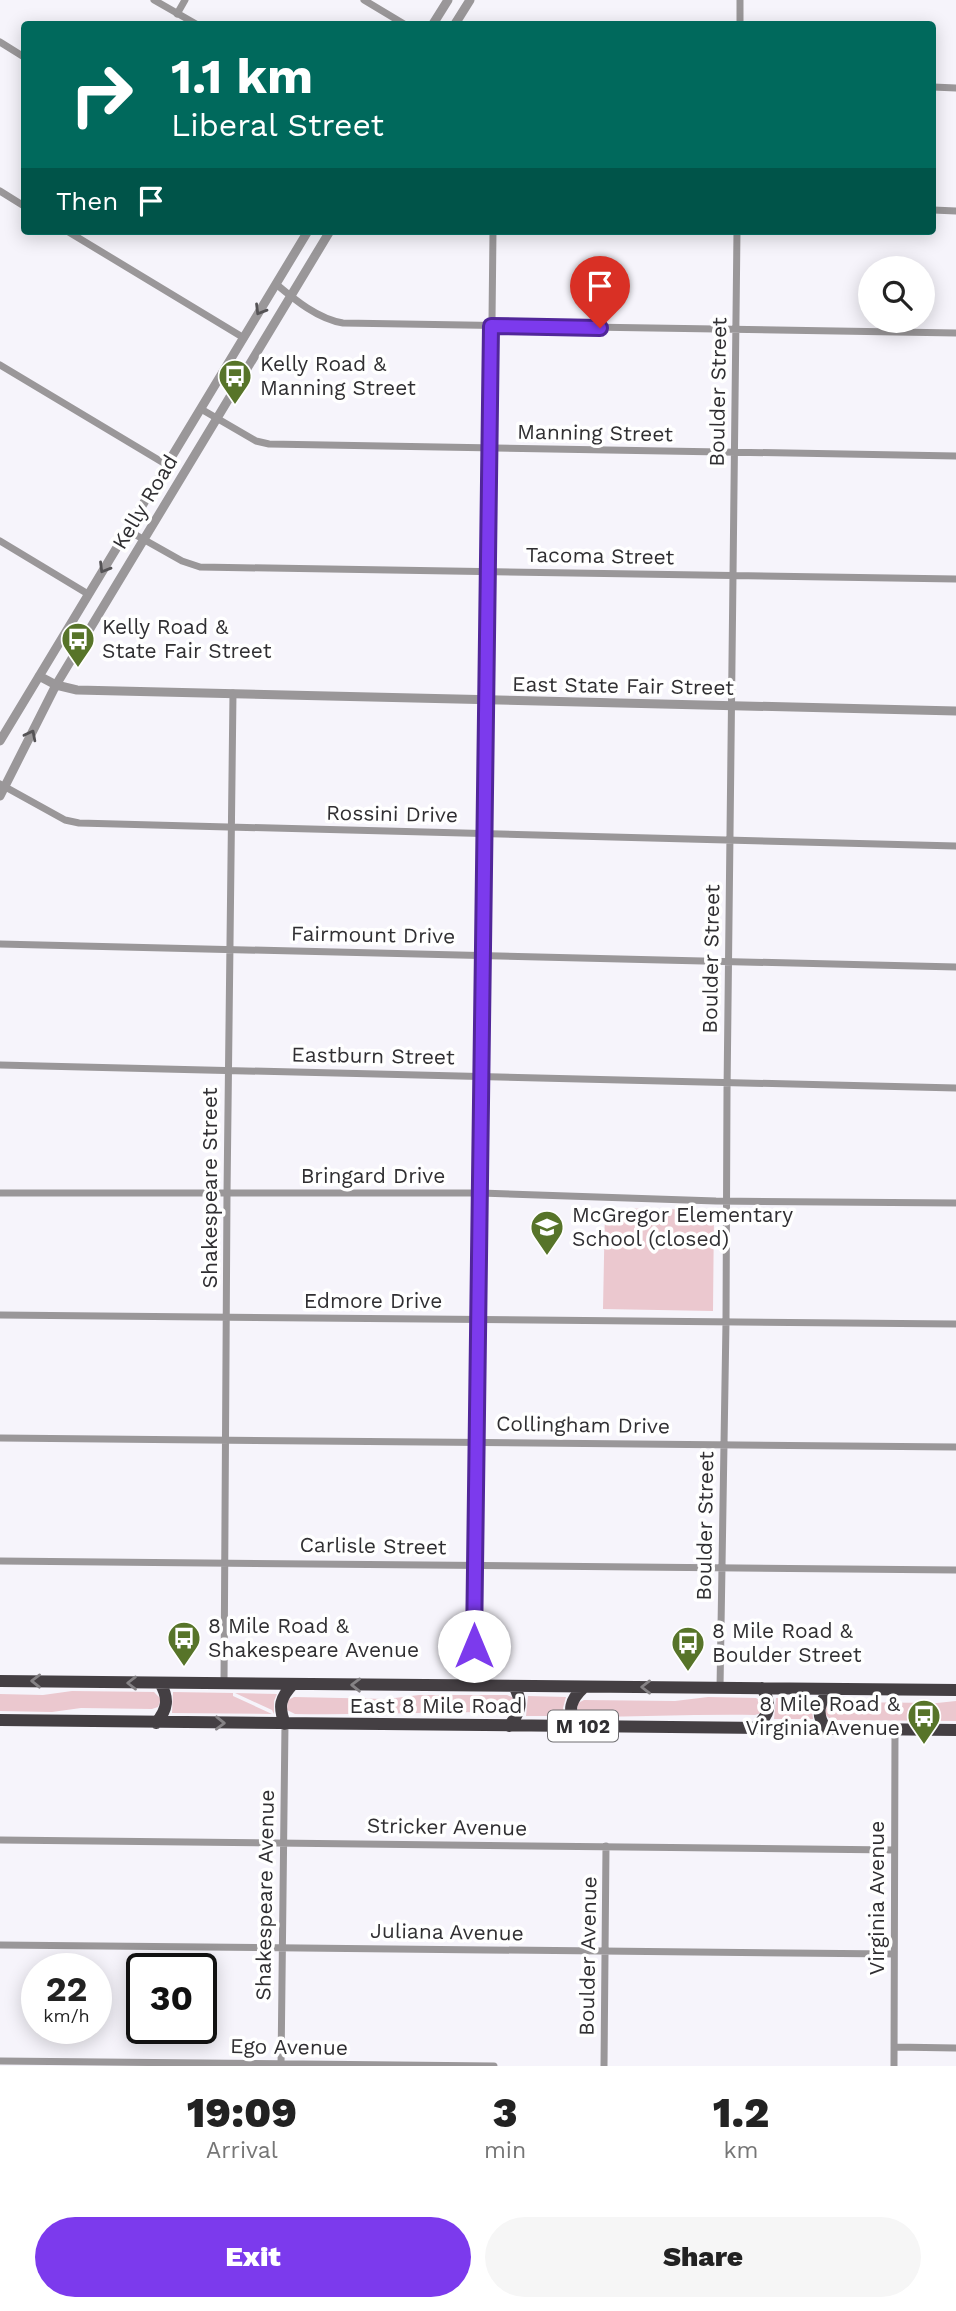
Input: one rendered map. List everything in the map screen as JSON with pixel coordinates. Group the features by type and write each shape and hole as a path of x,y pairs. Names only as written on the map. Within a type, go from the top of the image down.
{"highway":[{"name":"East 8 Mile Road","path":"0,1681 956,1690"},
{"path":"156,1723 167,1703 160,1683"},
{"path":"285,1724 280,1704 283,1695 293,1684"},
{"path":"509,1726 521,1706 513,1686"},
{"path":"577,1726 570,1707 572,1699 583,1687"},
{"path":"755,1728 765,1719 769,1709 768,1699 762,1688"},
{"path":"825,1729 819,1710 824,1696 831,1689"},
{"name":"East 8 Mile Road","path":"0,1720 956,1730"}],"street":[{"path":"155,0 190,21"},
{"path":"177,13 185,0"},
{"path":"363,0 399,21"},
{"path":"435,21 448,0"},
{"path":"457,21 470,0"},
{"path":"740,0 740,21"},
{"path":"0,42 21,55"},
{"path":"936,88 956,88"},
{"path":"0,191 21,204"},
{"path":"936,210 956,211"},
{"path":"73,235 244,338"},
{"name":"Kelly Road","path":"0,741 3,730 39,676 306,235"},
{"name":"Kelly Road","path":"2,789 56,685 328,235"},
{"path":"473,1686 494,235"},
{"name":"Boulder Street","path":"720,1688 737,235"},
{"path":"276,284 329,320 342,323 956,333"},
{"path":"0,365 167,465"},
{"name":"Manning Street","path":"201,409 256,441 269,444 956,456"},
{"name":"Tacoma Street","path":"127,530 195,567 956,579"},
{"path":"0,541 88,594"},
{"name":"East State Fair Street","path":"39,676 56,685 77,690 956,711"},
{"name":"Shakespeare Street","path":"224,1684 233,693"},
{"name":"Rossini Drive","path":"2,789 73,823 956,846"},
{"name":"Fairmount Drive","path":"0,944 956,967"},
{"name":"Eastburn Street","path":"0,1065 956,1088"},
{"name":"Bringard Drive","path":"0,1193 480,1193 726,1201 956,1203"},
{"name":"Edmore Drive","path":"0,1315 956,1324"},
{"name":"Collingham Drive","path":"0,1438 226,1438 956,1447"},
{"name":"Carlisle Street","path":"0,1561 225,1561 956,1570"},
{"name":"Shakespeare Avenue","path":"281,2065 285,1724"},
{"name":"Virginia Avenue","path":"894,1730 894,2066"},
{"name":"Stricker Avenue","path":"0,1840 894,1850"},
{"name":"Boulder Avenue","path":"604,2066 606,1846"},
{"name":"Juliana Avenue","path":"0,1945 894,1954"},
{"path":"894,2047 956,2049"},
{"name":"Ego Avenue","path":"0,2061 494,2066"}],"shaded area":[{"path":"605,1208 714,1210 713,1311 603,1309"},
{"path":"72,1691 154,1692 161,1699 158,1707 152,1709 0,1711 0,1694 43,1695"},
{"path":"173,1692 233,1693 233,1696 272,1714 172,1713"},
{"path":"235,1693 277,1694 274,1714 272,1710"},
{"path":"419,1695 507,1695 512,1697 515,1703 513,1710 507,1712 295,1714 287,1710 288,1700 294,1697 387,1699"},
{"path":"528,1696 566,1697 564,1716 526,1716"},
{"path":"708,1697 756,1698 763,1703 761,1713 587,1717 580,1716 577,1712 578,1703 584,1700 675,1701"},
{"path":"776,1698 815,1699 813,1719 774,1719"},
{"path":"956,1701 956,1721 836,1720 825,1714 827,1705 834,1702"}],"place":[{"name":"Kelly Road & Manning Street","path":"235,406"},
{"name":"Kelly Road & State Fair Street","path":"78,669"},
{"name":"McGregor Elementary School (closed)","path":"547,1257"},
{"name":"8 Mile Road & Shakespeare Avenue","path":"184,1668"},
{"name":"8 Mile Road & Boulder Street","path":"688,1673"},
{"name":"8 Mile Road & Virginia Avenue","path":"924,1746"}],"route":[{"path":"474,1646 491,326 600,328"}]}
